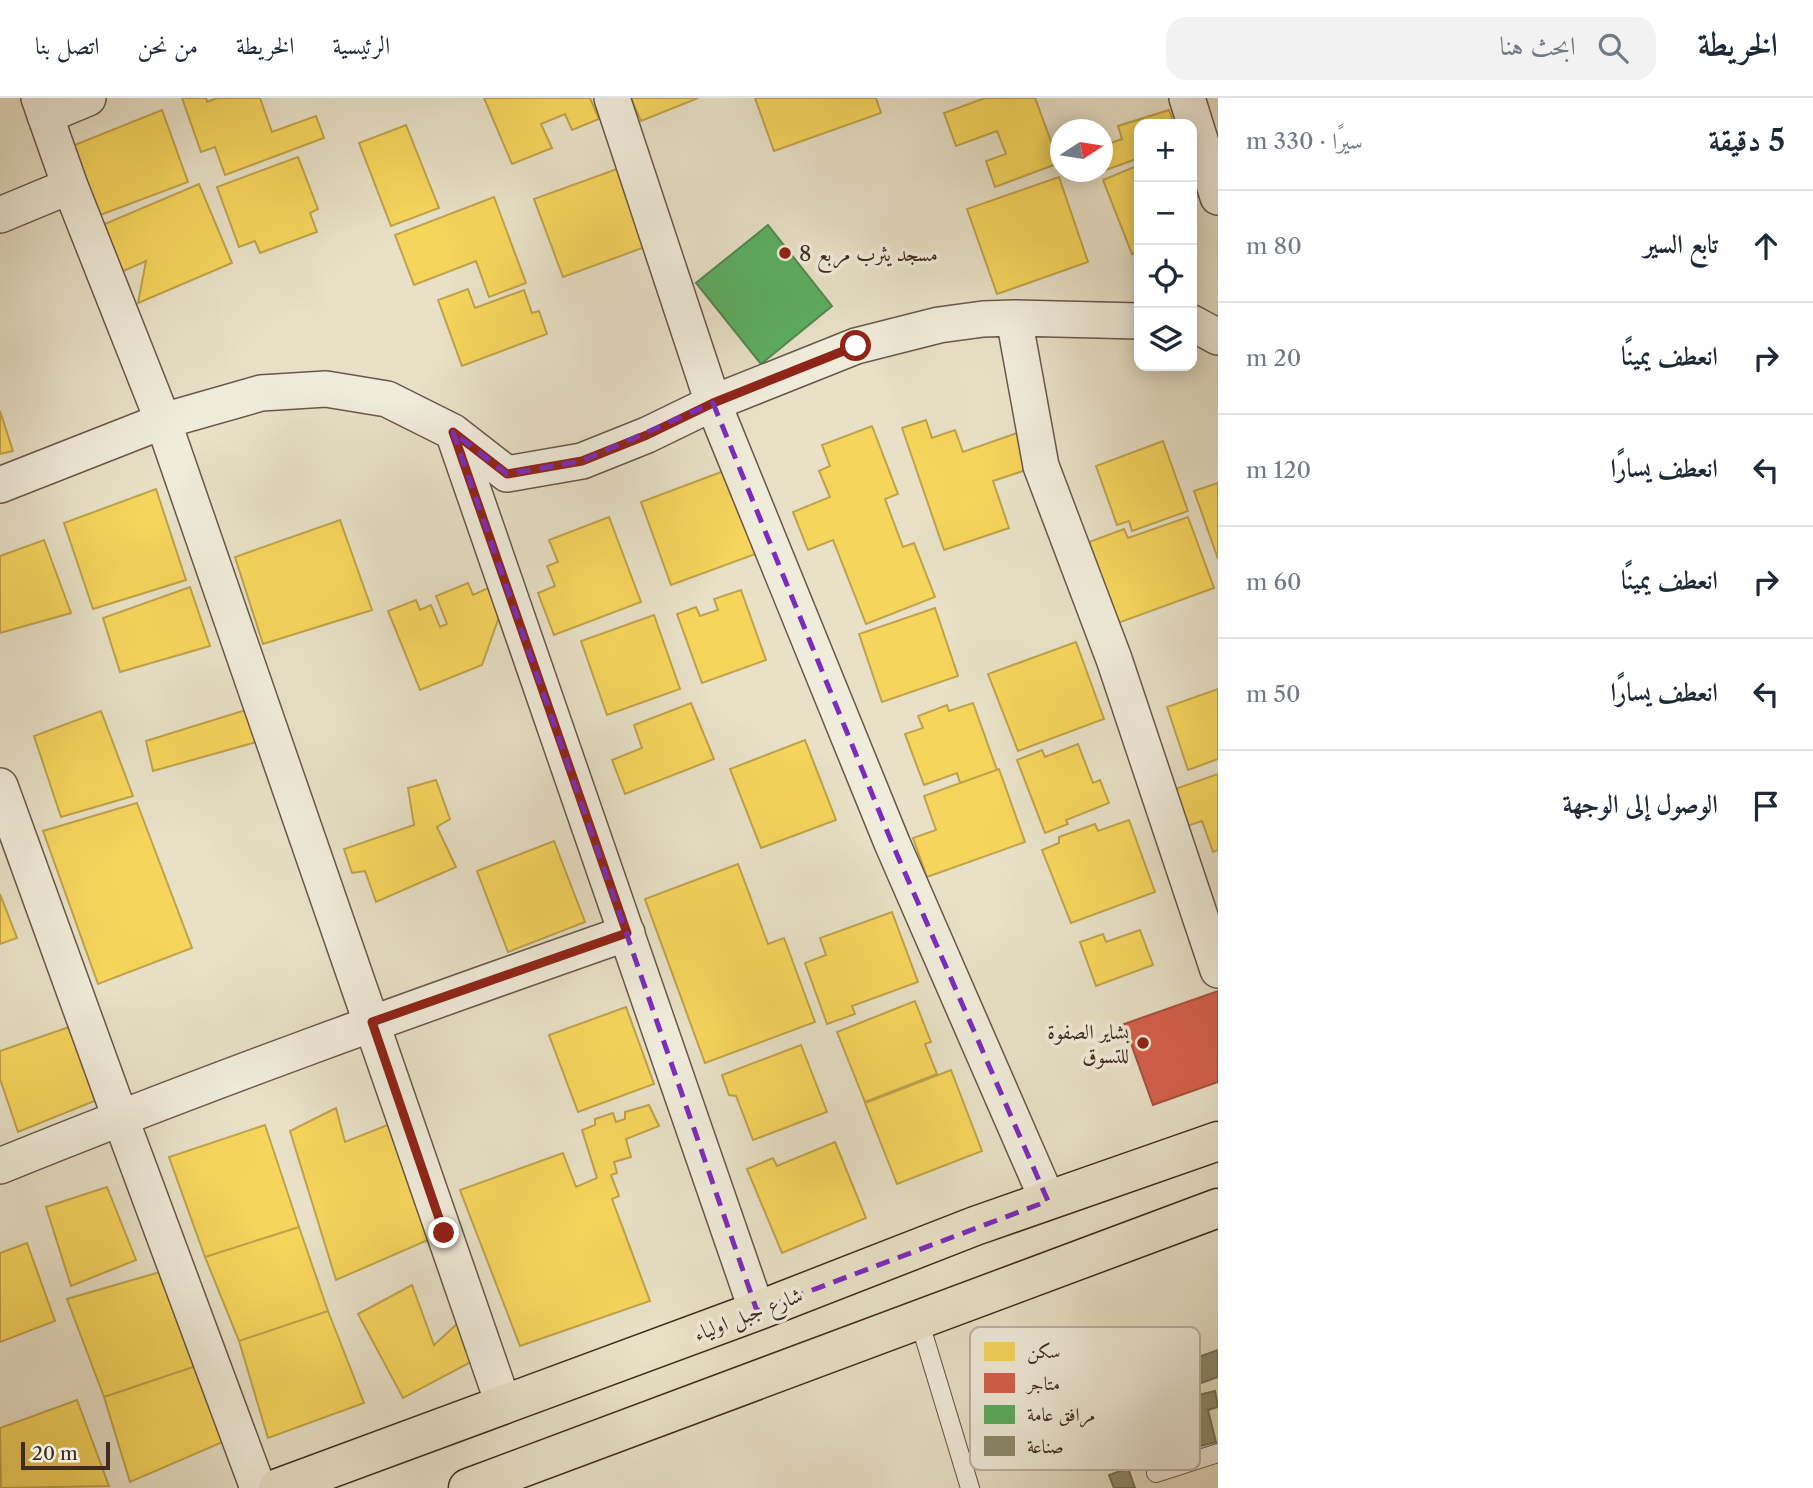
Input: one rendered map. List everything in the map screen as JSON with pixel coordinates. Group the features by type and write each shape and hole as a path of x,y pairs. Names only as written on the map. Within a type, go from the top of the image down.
{"highway":[{"name":"شارع جبل اولياء","path":"278,1488 757,1311 975,1226 1218,1141"},
{"path":"468,1488 1218,1208"}],"street":[{"path":"88,98 42,107 163,421 504,1406"},
{"path":"612,98 713,403 892,844 1048,1201"},
{"path":"1188,98 1218,197"},
{"path":"0,215 71,186"},
{"path":"0,485 163,421 261,393 326,389 387,399 453,432 507,474 582,461 647,435 713,403 856,346 939,325 983,318 1134,321"},
{"path":"1014,318 1041,466 1114,659 1218,970"},
{"path":"1197,326 1218,337"},
{"path":"453,432 757,1311"},
{"path":"0,786 258,1488"},
{"path":"0,1166 120,1117 372,1022 627,933"}],"lane":[{"path":"919,1320 970,1488"},
{"path":"1200,1459 1218,1453"},
{"path":"1156,1473 1165,1470"}],"highlighted area":[{"path":"713,403 892,843 1048,1201 757,1311 453,432 507,474 582,461"}],"building: سكن":[{"path":"182,98 206,98 207,102 217,98 260,98 272,132 316,116 324,138 225,175 215,147 201,152"},
{"path":"484,98 590,98 599,119 572,130 565,114 541,124 552,148 512,164"},
{"path":"631,98 698,98 641,121"},
{"path":"755,98 876,98 881,113 774,151"},
{"path":"985,98 1035,98 1050,139 1050,166 995,187 986,161 1006,154 997,131 956,146 944,113"},
{"path":"162,110 188,182 95,217 67,148"},
{"path":"1169,110 1172,119 1140,119"},
{"path":"1134,121 1134,160 1113,167 1113,142 1122,139 1118,126"},
{"path":"406,125 439,208 391,226 359,143"},
{"path":"298,157 318,209 310,213 317,232 260,253 255,241 239,247 217,187"},
{"path":"628,165 656,243 563,277 534,199"},
{"path":"1134,167 1132,254 1104,182 1113,182 1113,176"},
{"path":"1197,176 1201,195 1197,197"},
{"path":"1050,180 1061,182 1088,262 997,294 967,209"},
{"path":"199,184 232,263 138,303 146,261 119,273 100,226"},
{"path":"494,197 526,283 489,297 476,261 414,285 395,235"},
{"path":"468,289 475,308 524,290 532,313 539,311 547,334 462,366 438,300"},
{"path":"0,411 13,451 0,454"},
{"path":"926,420 932,438 955,430 963,452 1017,433 1029,469 993,481 1009,528 944,550 902,428"},
{"path":"872,426 898,494 885,499 903,547 914,543 935,597 866,624 833,540 808,550 793,512 830,497 819,471 830,466 822,445"},
{"path":"1163,441 1188,511 1132,531 1129,521 1117,525 1096,466"},
{"path":"732,468 736,503 742,521 748,518 761,552 671,585 641,502"},
{"path":"1218,483 1218,559 1194,491"},
{"path":"156,489 186,580 93,609 64,523"},
{"path":"609,517 641,602 554,635 538,593 555,586 547,566 558,562 549,540"},
{"path":"1188,517 1214,588 1118,623 1089,542 1124,529 1128,538"},
{"path":"340,520 372,610 263,644 235,557"},
{"path":"44,540 71,613 0,633 0,556"},
{"path":"468,583 473,595 488,588 499,617 482,665 420,690 388,611 416,600 420,610 431,605 440,627 447,624 436,596"},
{"path":"190,587 210,646 120,672 103,618"},
{"path":"741,590 766,660 702,683 677,614 696,607 700,616 718,610 714,599"},
{"path":"935,608 958,676 882,702 859,634"},
{"path":"654,615 680,689 607,715 581,641"},
{"path":"1076,642 1104,719 1018,751 988,674"},
{"path":"1218,689 1218,759 1188,770 1167,707"},
{"path":"691,703 714,759 625,794 612,760 642,748 634,725"},
{"path":"973,703 997,770 960,783 957,773 924,785 905,734 923,728 918,716 947,705 949,711"},
{"path":"249,709 260,741 153,771 146,741"},
{"path":"101,711 133,796 61,817 34,736"},
{"path":"805,740 836,820 761,848 730,769"},
{"path":"1078,744 1093,783 1100,780 1109,803 1066,820 1068,824 1045,833 1017,760 1042,750 1045,757"},
{"path":"999,769 1025,842 927,877 913,838 936,830 924,796"},
{"path":"1218,774 1218,850 1213,852 1202,821 1187,826 1175,789"},
{"path":"436,780 450,819 437,827 456,867 376,902 365,871 352,873 344,849 414,825 408,788"},
{"path":"137,803 192,948 98,984 43,831"},
{"path":"1129,820 1155,892 1071,923 1042,850 1059,843 1059,837 1095,824 1098,831"},
{"path":"554,841 585,922 508,952 477,871"},
{"path":"738,864 768,944 784,938 815,1022 705,1063 645,899"},
{"path":"0,894 17,938 0,944"},
{"path":"892,912 918,982 852,1006 855,1014 827,1024 805,963 826,955 820,938"},
{"path":"1140,930 1153,965 1096,986 1080,942 1103,934 1106,942"},
{"path":"915,1001 931,1042 925,1044 937,1074 865,1102 837,1032"},
{"path":"626,1007 654,1084 578,1112 549,1035"},
{"path":"69,1027 97,1100 18,1132 0,1079 0,1051"},
{"path":"801,1045 827,1112 753,1140 736,1096 729,1095 722,1075"},
{"path":"951,1070 982,1151 897,1184 865,1103"},
{"path":"649,1105 659,1126 626,1139 631,1157 614,1162 617,1173 611,1175 619,1196 612,1199 650,1301 520,1346 460,1190 563,1153 576,1187 597,1178 582,1130 595,1125 595,1119 613,1113 616,1122 625,1119 625,1112"},
{"path":"336,1108 345,1142 405,1118 444,1233 336,1280 290,1131"},
{"path":"265,1125 299,1227 205,1257 169,1157"},
{"path":"835,1142 866,1218 782,1253 747,1169 773,1158 777,1166"},
{"path":"107,1187 136,1260 71,1286 46,1207"},
{"path":"299,1227 328,1311 239,1341 205,1257"},
{"path":"27,1243 55,1321 0,1342 0,1253"},
{"path":"160,1272 196,1366 104,1397 67,1299"},
{"path":"412,1285 434,1345 471,1311 486,1354 403,1398 358,1314"},
{"path":"328,1311 364,1403 268,1438 239,1341"},
{"path":"196,1366 225,1441 130,1482 104,1397"},
{"path":"77,1400 109,1486 1,1488 0,1428"}],"building: متاجر":[{"path":"1218,991 1218,1082 1153,1105 1124,1024"}],"building: مرافق عامة":[{"path":"768,225 832,306 761,364 696,283"},
{"path":"768,225 832,306 761,364 696,283"}],"building: صناعة":[{"path":"1218,1350 1218,1377 1200,1383 1200,1356"},
{"path":"1215,1391 1218,1407 1208,1410 1216,1442 1200,1446 1200,1395"},
{"path":"1129,1470 1135,1488 1114,1488 1109,1475"}],"place":[{"name":"مسجد يثرب مربع 8","path":"785,253"},
{"name":"بشاير الصفوة للتسوق","path":"1143,1043"}],"route":[{"path":"444,1233 372,1022 627,933 453,432 507,474 582,461 647,435 713,403 856,346"}]}
